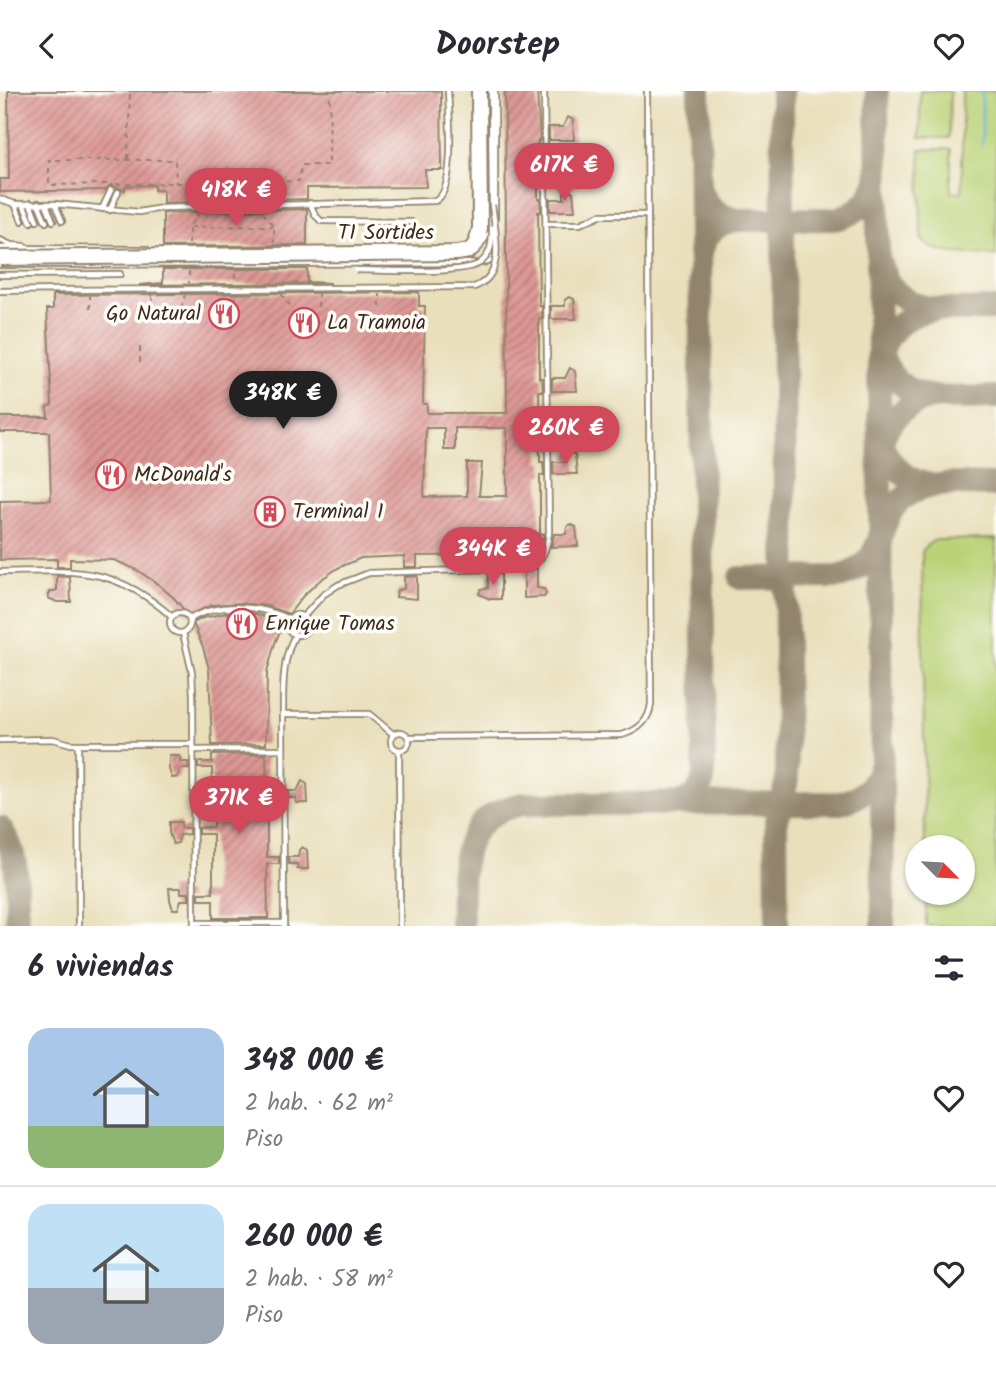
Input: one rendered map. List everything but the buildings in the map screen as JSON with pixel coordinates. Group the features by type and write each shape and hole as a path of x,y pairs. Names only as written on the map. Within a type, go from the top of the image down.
{"main road":[{"path":"480,91 480,228 488,244"},
{"name":"T1 Sortides","path":"0,258 457,253 488,244"}],"lane":[{"path":"0,199 15,204 55,204 139,212 204,206 429,202 440,199 448,183 448,91"},
{"path":"356,270 467,268 483,260 488,244 492,205 493,91"},
{"path":"0,265 489,261 496,252 493,91"},
{"path":"304,616 323,595 354,577 391,571 525,568 536,564 545,554 549,532 544,91"},
{"path":"393,734 402,731 409,737 622,735 640,727 650,713 647,91"},
{"path":"102,209 111,190"},
{"path":"110,209 118,192"},
{"path":"30,203 37,221"},
{"path":"38,203 46,222"},
{"path":"310,203 321,221 411,222"},
{"path":"15,204 22,221"},
{"path":"23,204 30,222"},
{"path":"46,204 53,221"},
{"path":"55,204 62,221"},
{"path":"0,248 470,248 480,245 488,237 496,212"},
{"path":"546,224 580,224 600,215 648,215"},
{"path":"0,240 11,245 24,246"},
{"path":"0,292 464,288 480,285 493,268 488,244"},
{"path":"0,275 120,274"},
{"path":"0,572 78,571 101,575 131,588 172,617"},
{"path":"190,619 206,611 238,608 271,611 289,619"},
{"path":"178,613 183,613 190,619 191,625 183,633 172,629 170,624 172,617 178,613"},
{"path":"289,619 294,615 304,616"},
{"path":"289,619 289,630 295,635 302,635 307,629 304,616"},
{"path":"183,633 192,672 194,925 284,924 283,676 295,635"},
{"path":"283,714 369,714 393,734"},
{"path":"393,734 391,745 399,750"},
{"path":"399,750 407,747 409,737"},
{"path":"0,740 53,739 78,744 193,744"},
{"path":"78,744 79,926"},
{"path":"193,750 283,750"},
{"path":"399,750 400,926"}],"path":[{"path":"128,160 130,91"},
{"path":"177,183 176,160 49,160 49,185 177,183 299,181 301,165 328,165 330,91"},
{"path":"181,308 189,286 189,227 228,167 274,226 274,250"},
{"path":"189,227 274,226"},
{"path":"274,285 291,307"},
{"path":"380,288 380,307"},
{"path":"318,289 318,307"},
{"path":"152,290 152,308"},
{"path":"90,291 90,309"},
{"path":"139,347 140,365"}],"green space":[{"path":"920,91 950,91 949,138 920,138"},
{"path":"962,91 996,91 996,256 946,252 921,239 920,149 951,149 951,192 962,192"},
{"path":"996,539 996,926 926,926 926,905 975,905 975,835 925,835 922,552 935,540"}],"waterway":[{"path":"982,91 982,144"}],"taxiway":[{"path":"679,803 697,793 704,774 699,91"},
{"path":"777,926 776,821 787,780 782,91"},
{"path":"877,91 883,926"},
{"path":"738,220 835,219 857,210 871,194 877,179"},
{"path":"700,185 713,209 738,220 724,223 713,230 705,241 701,254"},
{"path":"880,263 888,281 898,294 912,303 943,309 996,309"},
{"path":"880,356 889,337 901,323 918,314 937,309"},
{"path":"881,353 889,371 900,383 913,391 944,398 996,397"},
{"path":"881,445 889,426 901,412 917,402 937,397"},
{"path":"881,441 889,458 901,472 917,481 936,485"},
{"path":"740,578 837,577 855,570 868,560 894,508 905,497 921,489 939,485 996,485"},
{"path":"462,926 463,867 467,849 474,834 485,821 501,810 523,804 840,803 867,790 881,764"},
{"path":"0,828 15,862 17,926"}],"place":[{"name":"Go Natural","path":"224,314"},
{"name":"La Tramoia","path":"304,323"},
{"name":"McDonald's","path":"111,475"},
{"name":"Terminal 1","path":"270,512"},
{"name":"Enrique Tomas","path":"242,624"}]}
